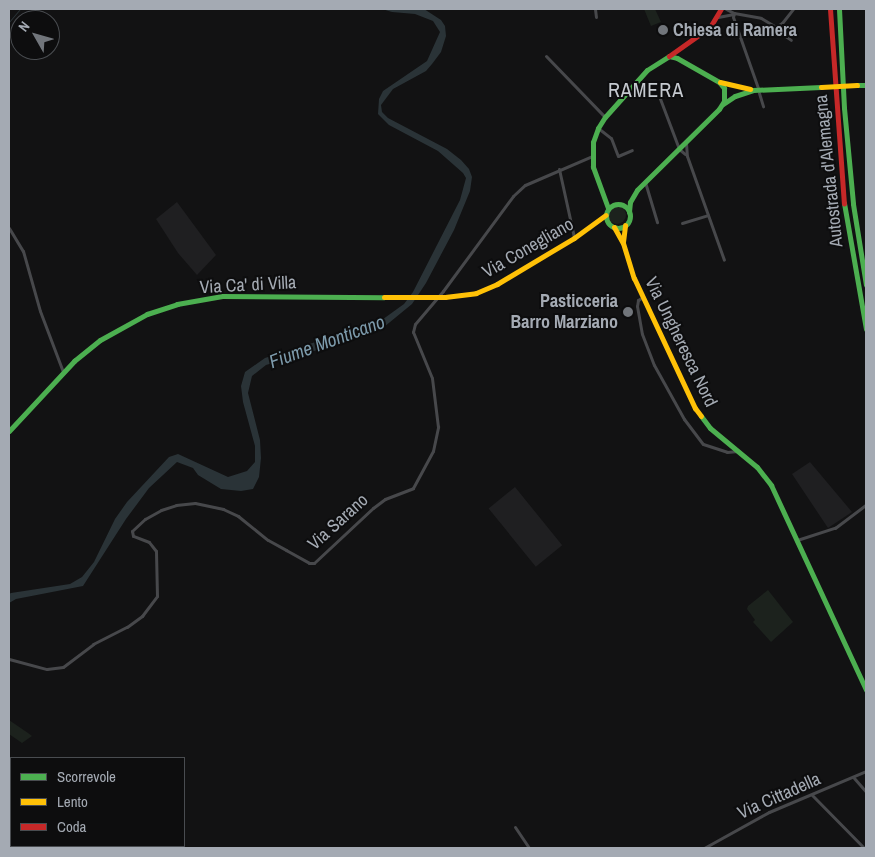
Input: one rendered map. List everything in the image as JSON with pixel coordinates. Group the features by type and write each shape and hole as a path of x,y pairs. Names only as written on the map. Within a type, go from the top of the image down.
{"main road":[{"path":"612,225 606,215 608,208 596,178 592,156 598,128 605,117 647,70 707,30 718,17 721,9"},
{"name":"Autostrada d'Alemagna","path":"830,9 845,214 866,329"},
{"name":"Autostrada d'Alemagna","path":"839,9 844,108 853,204 866,285"},
{"path":"683,60 680,51 684,45"},
{"path":"669,56 683,60 719,82 756,89 866,85"},
{"path":"719,82 726,94 721,106"},
{"path":"625,225 629,219 632,197 640,187 721,106 735,96 756,89"},
{"path":"608,208 618,204 625,206 629,212"},
{"name":"Via Conegliano","path":"445,297 476,293 497,284 574,238 606,215"},
{"name":"Via Conegliano","path":"594,225 625,225"},
{"name":"Via Ungheresca Nord","path":"612,225 623,243 632,273 695,408 710,428 757,467 771,485 866,690"},
{"name":"Via Ungheresca Nord","path":"623,243 625,225"},
{"name":"Via Ca' di Villa","path":"9,431 63,372 100,340 147,314 177,304 235,295 445,297"}],"street":[{"path":"595,9 596,17"},
{"path":"726,9 734,13 754,16 777,27 781,33 791,40"},
{"path":"777,27 792,9"},
{"path":"718,17 734,13"},
{"path":"734,13 733,16 756,89"},
{"path":"546,56 605,117"},
{"path":"759,93 763,106"},
{"path":"659,96 679,149 687,156"},
{"path":"598,128 610,138 618,156 632,150"},
{"path":"686,143 687,156 724,260"},
{"name":"Via Sarano","path":"9,659 47,668 63,667 94,644 127,627 142,616 157,596 156,552 154,546 133,536 132,531 145,519 161,510 176,505 195,503 223,509 238,516 268,540 309,563 314,563 373,508 385,499 413,488 433,451 438,427 432,378 413,332 415,324 443,291 513,196 525,185 592,156"},
{"path":"559,170 574,238"},
{"path":"645,182 657,222"},
{"path":"640,187 647,192"},
{"path":"682,223 708,215"},
{"path":"9,228 23,251 40,311 63,372"},
{"path":"643,296 638,300 637,306 642,334 654,365 684,419 696,437 706,445 733,453 739,451"},
{"path":"796,540 836,528 866,505"},
{"name":"Via Cittadella","path":"704,848 769,812 854,778 866,771"},
{"path":"854,778 866,792"},
{"path":"812,795 864,848"},
{"path":"515,827 529,848"}],"shaded area":[{"path":"644,9 655,9 661,22 651,26"},
{"path":"177,202 216,255 197,275 178,253 156,219"},
{"path":"617,206 623,209 626,215 623,221 617,224 611,221 608,215 611,209"},
{"path":"810,462 852,512 828,528 792,474"},
{"path":"515,487 562,545 536,567 489,508"},
{"path":"768,590 793,622 771,642 753,622 755,620 747,609 748,606"},
{"path":"9,720 32,736 22,743 9,734"}],"water":[{"name":"Fiume Monticano","path":"382,9 424,9 441,20 445,26 446,36 441,52 432,64 426,71 393,89 381,105 382,112 388,118 447,149 461,160 469,169 472,177 470,191 454,230 426,283 412,304 384,327 365,336 266,365 252,376 248,393 260,440 261,458 259,477 253,489 241,491 221,489 198,475 193,468 177,462 149,488 126,519 83,586 16,599 9,603 9,594 11,593 70,584 82,577 94,562 115,519 127,502 169,457 178,454 228,477 247,471 255,462 255,446 243,402 241,386 245,372 265,358 379,322 404,304 413,292 460,200 466,178 463,173 438,151 389,125 378,114 379,99 383,91 427,61 440,32 433,21 415,14"}],"waterway":[{"path":"9,22 20,9"}],"traffic: fast":[{"path":"839,9 844,108 853,204 866,285"},
{"path":"608,208 593,167 593,142 598,128 605,117 647,70 669,56 677,58 719,82 724,88 724,101 719,109 637,190 630,202 629,212"},
{"path":"857,85 866,85"},
{"path":"723,104 735,96 753,90 821,87"},
{"path":"844,203 866,329"},
{"path":"618,204 626,208 630,216 626,224 618,228 610,224 606,216 610,208 618,204"},
{"path":"9,431 74,361 100,340 147,314 177,304 222,296 384,297"},
{"path":"701,416 710,428 757,467 771,485 866,690"}],"traffic: slow":[{"path":"720,82 750,89"},
{"path":"821,87 857,85"},
{"path":"445,297 476,293 497,284 574,238 606,215"},
{"path":"623,242 625,225"},
{"path":"614,227 623,243 634,278 695,408 701,416"},
{"path":"384,297 445,297"}],"traffic: jam":[{"path":"669,56 710,27 721,9"},
{"path":"830,9 844,203"}],"place":[{"name":"Chiesa di Ramera","path":"663,30"},
{"name":"Pasticceria Barro Marziano","path":"628,312"}],"district":[{"name":"RAMERA","path":"646,89"}]}
